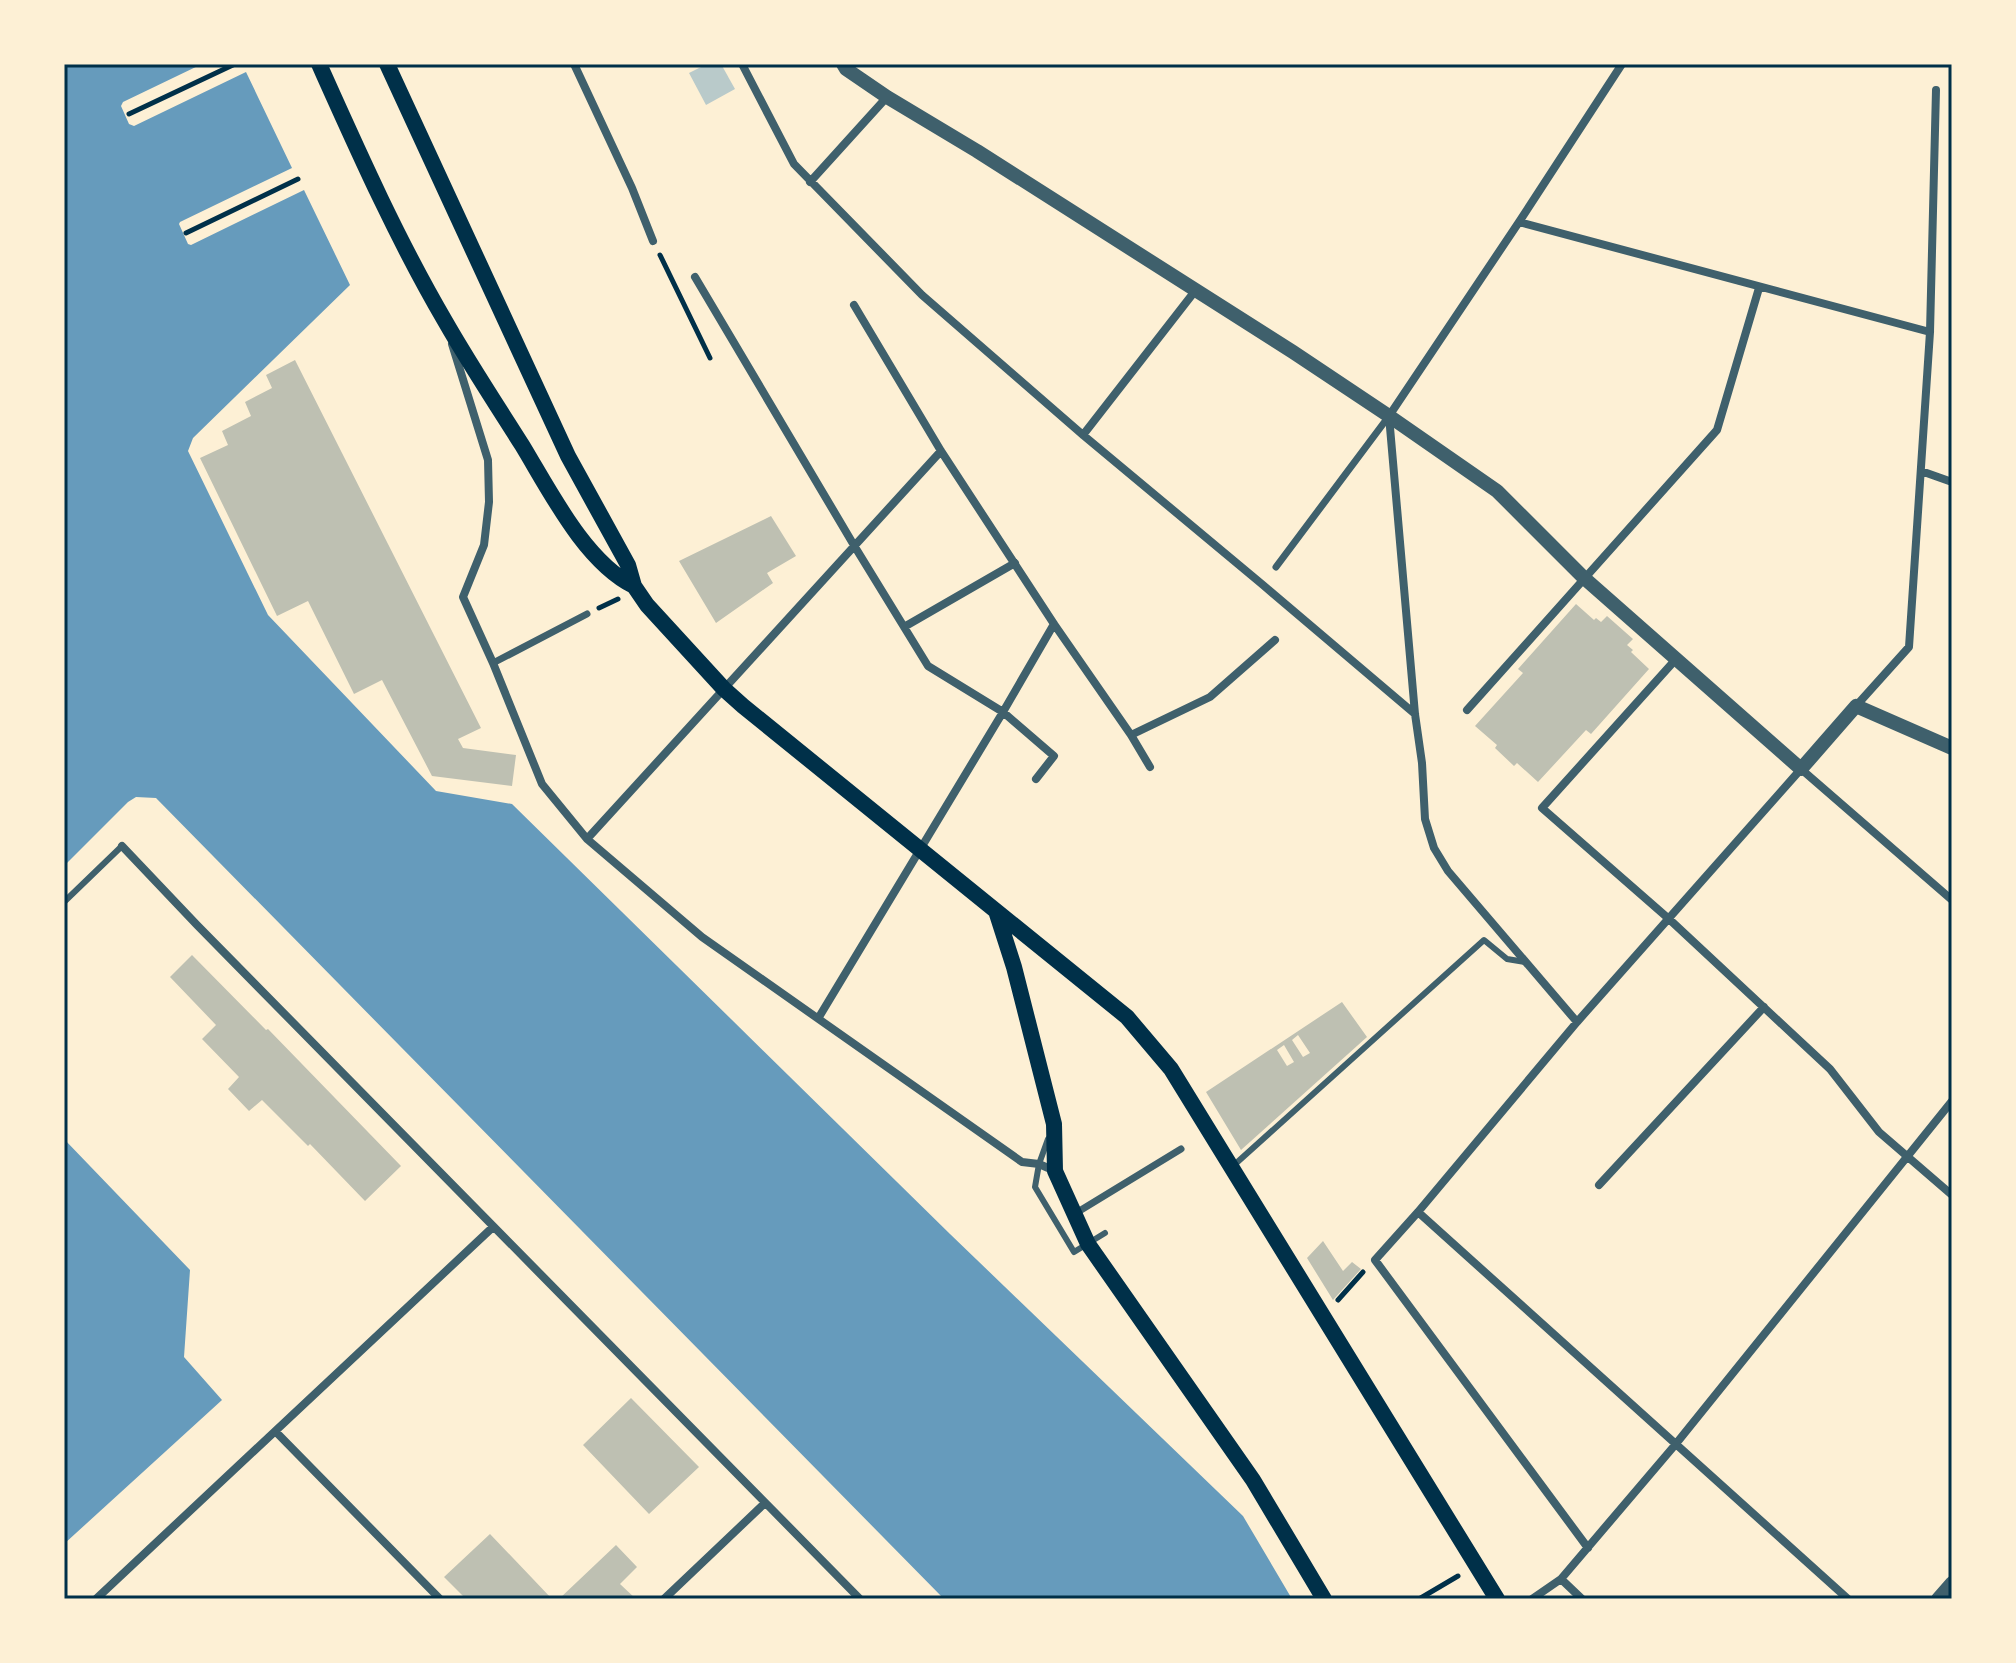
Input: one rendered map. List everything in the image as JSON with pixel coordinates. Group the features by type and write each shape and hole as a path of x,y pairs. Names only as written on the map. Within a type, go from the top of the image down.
{"main road":[{"path":"319,64 370,178 444,320 570,525 603,564 635,588"},
{"path":"387,64 568,456 628,565 635,588 647,605 724,689 1127,1017 1171,1069 1497,1599"},
{"path":"581,538 605,527"},
{"path":"996,912 1014,967 1054,1124 1055,1171 1074,1214 1081,1248 1253,1480 1324,1599"},
{"path":"1014,967 1037,946"}],"street":[{"path":"574,64 632,188 653,241"},
{"path":"742,64 794,164 922,295 1083,435 1415,714"},
{"path":"1276,567 1389,416 1622,64"},
{"path":"841,66 1389,416 1497,491 1585,579 1952,900"},
{"path":"1588,1548 1375,1260 1577,1022 1909,647 1930,332 1936,90"},
{"path":"810,182 887,97"},
{"path":"1519,222 1930,332"},
{"path":"695,277 928,666 1003,712 1054,756 1036,779"},
{"path":"1467,710 1717,430 1759,288"},
{"path":"1083,435 1195,291"},
{"path":"854,305 941,451 1150,767"},
{"path":"444,320 488,460 489,502 484,545 463,597 542,784 587,839 702,937 1022,1162 1039,1164 1055,1171"},
{"path":"1389,416 1425,819 1434,848 1448,871 1577,1022"},
{"path":"587,839 941,451"},
{"path":"1921,471 1952,482"},
{"path":"904,627 1015,563"},
{"path":"493,663 587,614"},
{"path":"819,1017 1054,624"},
{"path":"1131,735 1210,697 1275,640"},
{"path":"1677,658 1542,808 1669,919 1830,1069 1879,1132 1952,1195"},
{"path":"1856,706 1952,748"},
{"path":"122,846 860,1599"},
{"path":"1599,1185 1764,1007"},
{"path":"1532,1599 1561,1579 1675,1445 1952,1101"},
{"path":"1074,1214 1181,1149"},
{"path":"1418,1212 1848,1599"},
{"path":"96,1599 493,1227"},
{"path":"276,1432 440,1599"},
{"path":"664,1599 765,1503"},
{"path":"1561,1579 1582,1599"},
{"path":"1938,1599 1952,1583"}],"lane":[{"path":"64,902 122,846"},
{"path":"1231,1169 1484,940 1507,959 1525,962"},
{"path":"1054,1124 1039,1164 1035,1187 1081,1248 1105,1233"}],"path":[{"path":"129,114 235,64"},
{"path":"186,233 298,179"},
{"path":"653,241 710,358"},
{"path":"587,614 635,588"},
{"path":"1322,1317 1375,1260"},
{"path":"1419,1599 1476,1565"}],"shaded area":[{"path":"707,64 721,64 735,89 706,105 689,73"}],"water":[{"path":"64,64 202,64 123,102 121,106 129,124 134,126 246,72 292,168 180,222 188,244 304,190 350,285 193,438 188,451 268,615 436,791 512,804 950,1234 1243,1516 1292,1599 944,1599 156,798 136,797 128,802 64,866"},
{"path":"64,1139 190,1270 184,1357 222,1400 64,1544"}],"building":[{"path":"295,360 481,728 458,739 463,748 516,755 512,786 432,776 382,680 354,694 308,601 277,616 200,458 228,445 222,431 251,416 245,402 272,388 266,375"},
{"path":"771,516 796,556 767,573 773,583 716,623 679,561"},
{"path":"1576,604 1594,620 1596,618 1601,622 1607,616 1633,639 1627,645 1649,669 1591,734 1586,730 1538,782 1517,763 1514,766 1495,748 1497,745 1475,726 1523,673 1518,669"},
{"path":"192,955 401,1166 365,1201 262,1100 249,1111 228,1089 239,1077 202,1039 216,1025 170,977"},
{"path":"1342,1002 1367,1037 1241,1150 1206,1092","holes":["1298,1035 1310,1053 1303,1057 1292,1040","1284,1045 1294,1062 1287,1066 1277,1050"]},
{"path":"1323,1241 1343,1271 1352,1262 1361,1269 1333,1300 1307,1258"},
{"path":"631,1398 699,1467 649,1514 583,1445"},
{"path":"490,1534 552,1599 466,1599 444,1577"},
{"path":"616,1545 637,1567 620,1584 636,1599 559,1599"}]}
